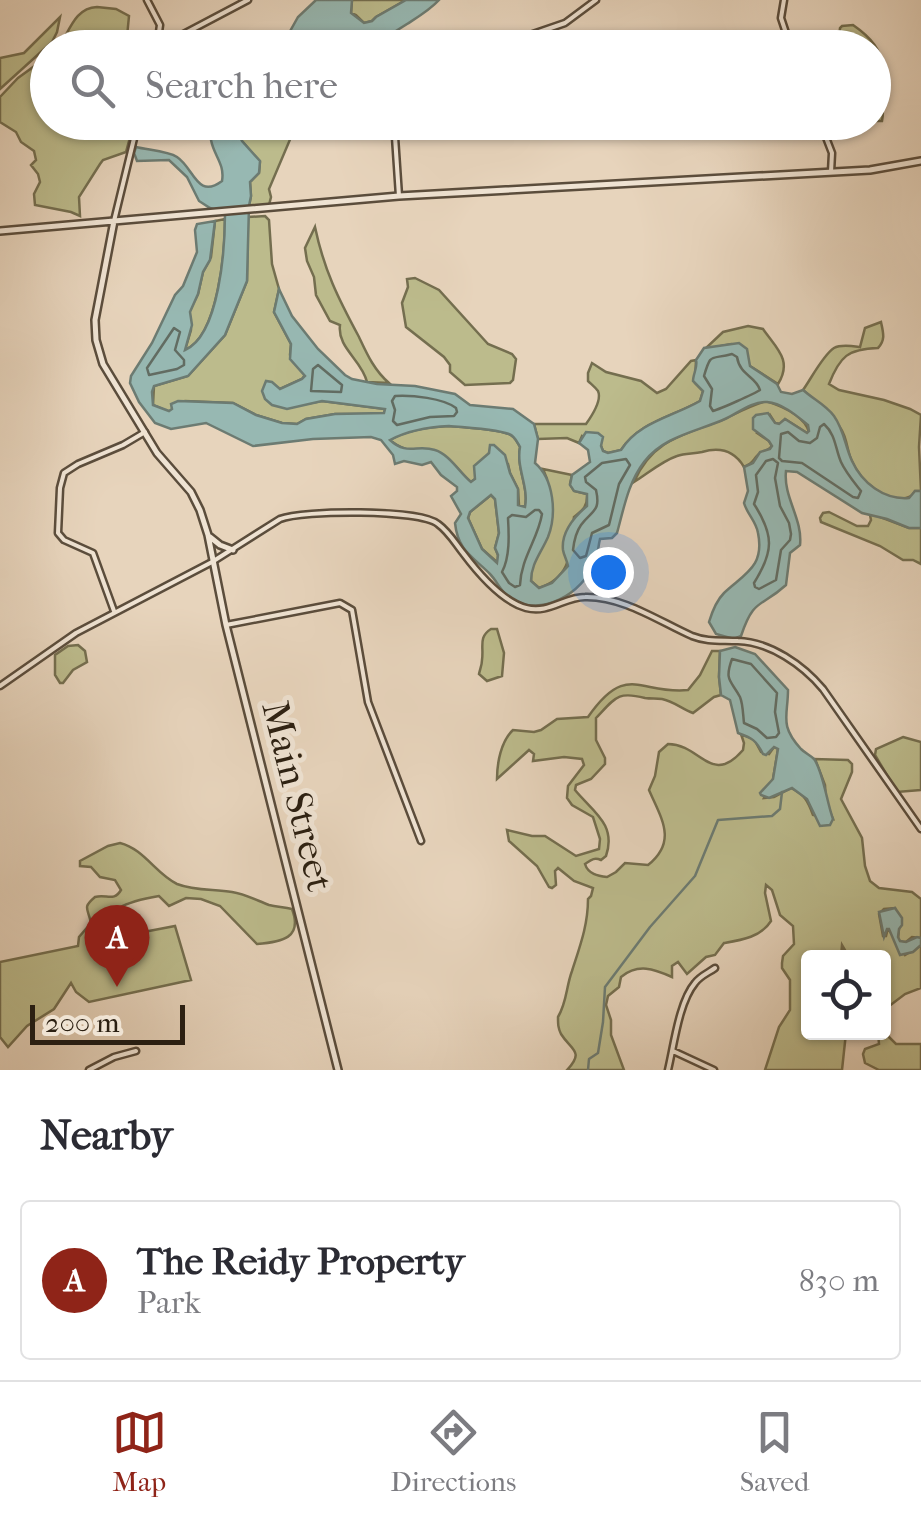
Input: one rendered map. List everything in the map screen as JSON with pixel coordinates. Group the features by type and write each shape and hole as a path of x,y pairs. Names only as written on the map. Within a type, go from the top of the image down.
{"street":[{"path":"146,0 159,30"},
{"path":"190,30 248,0"},
{"path":"545,30 565,23 596,0"},
{"path":"784,0 780,18 784,30"},
{"path":"114,221 134,140"},
{"path":"395,140 399,196"},
{"path":"827,140 832,153 831,172"},
{"path":"0,231 399,196 831,172 921,162"},
{"name":"Main Street","path":"114,221 94,320 96,340 103,364 158,453 196,501 208,535 226,624 338,1070"},
{"path":"114,612 94,555 58,533 61,482 72,466 145,432"},
{"path":"0,686 76,633 212,562 290,515 425,518 446,530 466,558 518,605 542,610 587,596 643,611 692,636 738,641 769,649 793,662 813,678 921,829"},
{"path":"208,535 232,550"},
{"path":"226,624 340,603 352,610 368,702 421,841"},
{"path":"668,1070 691,988 715,968"},
{"path":"89,1070 114,1056 136,1050"},
{"path":"673,1051 714,1070"}],"shaded area":[{"path":"352,0 406,0 364,23 351,13"},
{"path":"90,8 116,9 129,16 128,30 68,30"},
{"path":"60,17 57,30 47,30"},
{"path":"853,25 859,30 840,30"},
{"path":"30,47 30,62 0,89 0,58 24,53"},
{"path":"30,69 30,140 129,140 126,152 103,160 79,197 80,216 35,205 34,194 40,182 31,165 36,160 34,151 0,122 0,97"},
{"path":"290,140 269,189 269,205 249,206 250,182 259,173 260,162 242,141"},
{"path":"265,216 269,220 272,264 279,289 274,312 291,344 290,355 305,375 280,389 266,382 306,404 322,401 385,409 384,414 335,414 297,424 256,415 233,403 185,401 169,412 153,405 154,386 188,376 225,335 247,281 248,217"},
{"path":"225,219 221,271 212,311 196,342 185,350 191,330 189,312 211,257 215,221"},
{"path":"315,227 338,296 371,362 389,383 367,382 342,341 340,325 330,321 316,295 305,248"},
{"path":"415,278 439,290 488,344 512,354 516,359 510,383 465,385 450,372 444,357 406,327 402,303 407,279"},
{"path":"881,322 881,345 846,356 829,384 921,415 921,491 903,498 885,495 868,483 855,467 837,423 803,390 830,351 840,346 860,347 865,328"},
{"path":"748,326 763,329 781,355 784,368 778,384 750,366 731,344 707,347 723,332"},
{"path":"696,360 695,383 703,391 700,401 647,426 621,450 608,453 582,436 579,443 567,438 538,439 534,424 586,424 599,399 598,391 588,381 592,363 606,372 641,381 657,393"},
{"path":"766,401 797,416 809,432 785,419 775,423 770,415 757,433 772,446 744,467 731,453 720,450 683,454 634,482 650,457 670,441"},
{"path":"449,426 497,431 514,438 520,447 525,507 519,505 518,489 508,464 489,453 471,482 446,458 404,449 390,440 418,430"},
{"path":"543,469 572,475 570,484 574,491 587,494 587,498 574,517 564,569 559,577 539,588 531,581 531,570 538,554 547,479"},
{"path":"491,495 495,499 499,533 495,548 498,563 482,549 468,518"},
{"path":"829,512 857,526 868,526 870,515 875,515 909,528 921,528 921,564 903,560 880,546 821,522 823,513"},
{"path":"491,629 497,629 504,653 502,676 487,681 479,674 483,639"},
{"path":"78,645 85,651 87,662 60,683 55,675 55,655 68,646"},
{"path":"712,651 720,651 721,695 693,713 666,700 629,695 613,701 596,718 596,740 605,764 591,779 576,785 575,790 606,827 609,845 606,856 591,860 586,867 607,877 625,863 648,865 657,856 665,838 664,829 649,790 659,752 668,744 722,765 743,750 741,734 754,739 761,752 769,754 774,747 778,749 773,779 764,798 791,788 805,799 813,815 833,819 815,759 848,760 852,772 841,799 862,838 870,881 879,888 912,892 921,899 921,938 900,942 895,908 879,914 883,936 888,928 905,955 921,945 921,988 891,1005 891,950 845,950 842,945 842,950 801,950 801,1040 845,1040 842,1070 765,1070 779,1027 790,1010 790,980 782,963 794,944 793,926 780,915 772,890 766,885 771,921 762,931 724,943 715,955 706,957 687,974 678,962 672,966 672,977 640,969 621,977 606,1005 611,1035 624,1070 567,1070 576,1054 561,1034 558,1017 593,888 574,881 558,868 556,885 549,887 537,866 509,841 507,830 545,836 576,856 599,849 600,839 593,817 567,798 568,786 584,765 582,759 533,761 534,754 529,750 497,779 503,746 513,730 534,732 557,719 588,717 613,690 624,685 688,690"},
{"path":"903,737 921,742 921,790 897,792 875,755 876,749"},
{"path":"120,843 177,884 237,893 292,909 295,926 282,940 257,944 220,906 201,899 186,898 169,906 159,896 128,904 105,921 97,941 175,926 191,980 89,1002 71,983 54,1009 27,1026 8,1047 0,1037 0,962 78,946 79,937 91,923 88,904 95,897 113,897 121,890 115,880 100,877 91,867 80,866 80,861"},
{"path":"891,1039 896,1044 921,1044 921,1070 879,1070 865,1063 865,1049 879,1044 879,1040"}],"water":[{"path":"316,0 352,0 351,13 364,23 406,0 439,0 397,30 291,30"},
{"path":"211,140 242,140 260,161 259,173 250,182 247,281 225,335 188,376 154,386 153,405 169,411 171,404 178,401 233,403 256,415 297,424 335,414 384,413 385,409 322,401 287,409 265,399 262,391 266,381 280,389 305,376 290,359 291,344 274,312 279,289 292,316 318,349 352,379 455,394 470,405 513,409 534,424 538,439 535,463 550,487 553,508 551,528 531,575 531,581 539,588 552,583 568,566 564,537 587,506 587,494 574,491 570,485 572,475 590,462 588,450 579,443 586,432 603,437 603,451 621,450 647,426 700,401 703,391 693,381 696,360 704,348 739,343 747,349 750,366 777,384 781,392 803,390 831,412 852,461 868,483 900,498 921,491 921,528 862,513 797,472 786,471 800,545 790,553 786,585 754,609 741,636 734,639 716,634 709,622 724,593 751,569 758,554 757,529 744,503 748,491 744,467 772,446 753,429 753,418 768,413 775,423 785,419 809,431 808,425 778,405 751,405 671,440 652,453 634,478 617,533 612,538 600,539 589,574 560,600 535,605 522,604 507,596 463,547 455,523 461,514 451,496 457,487 431,462 395,464 381,440 371,437 253,446 206,423 171,429 155,423 139,402 130,383 131,376 183,286 197,252 197,224 215,221 210,260 190,312 192,325 185,350 206,327 218,288 225,213 199,201 187,177 169,160 137,161 134,153 136,147 173,155 207,187 222,181 221,165","holes":["449,426 509,434 520,447 525,507 518,505 518,489 505,455 494,445 474,466 475,479 471,482 440,452 407,449 390,440 418,430","491,495 495,499 499,533 497,563 482,549 468,518"]},
{"path":"735,647 755,654 788,690 787,727 794,741 817,764 833,819 830,825 820,826 807,799 792,788 769,798 761,795 773,779 778,749 774,747 763,754 753,740 738,733 730,700 721,695 720,651"},
{"path":"895,908 902,918 900,941 921,938 921,945 913,952 900,955 889,929 884,937 879,912"}],"waterway":[{"path":"588,1070 589,1059 598,1053 605,987 695,876 718,820 772,816 780,809 782,792"}],"place":[{"name":"The Reidy Property","path":"117,987"}]}
